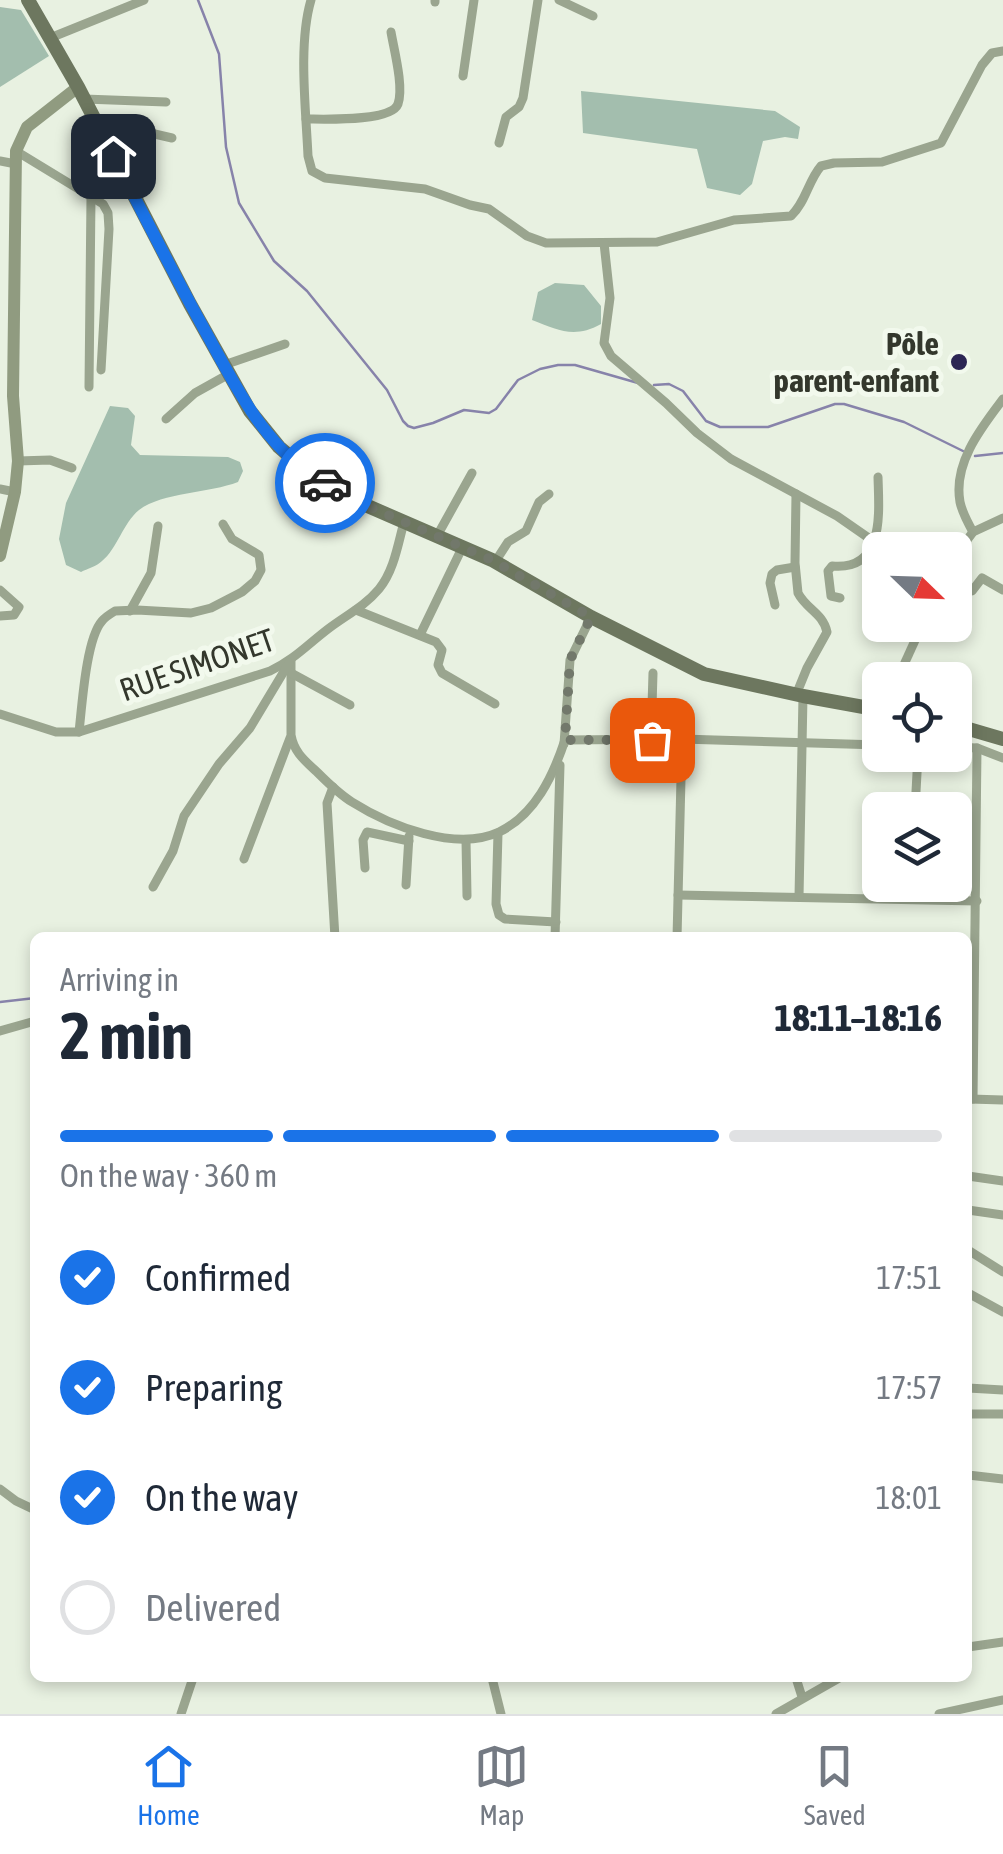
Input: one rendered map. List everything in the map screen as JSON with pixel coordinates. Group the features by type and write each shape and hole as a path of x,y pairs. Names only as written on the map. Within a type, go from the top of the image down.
{"main road":[{"path":"28,0 250,411 280,447 314,477 356,501 464,546 704,674 862,707"},
{"path":"0,556 7,490 18,461 7,275 16,157 27,127 81,93"},
{"path":"972,730 1003,739"}],"street":[{"path":"50,38 144,0"},
{"path":"311,0 305,22 306,119 309,165 318,176 425,189 489,209 527,236 546,242 657,242 734,220 791,216 820,166 834,162 882,162 941,143 982,65 992,53 1003,51"},
{"path":"463,76 474,0"},
{"path":"499,142 506,117 519,107 523,98 538,0"},
{"path":"559,0 593,16"},
{"path":"306,119 355,118 394,109 399,92 392,32"},
{"path":"81,93 166,102"},
{"path":"94,120 172,138"},
{"path":"0,160 16,157 103,204 108,214 101,370"},
{"path":"88,387 91,197"},
{"path":"604,243 610,298 604,343 611,356 730,459 862,534"},
{"path":"166,419 226,370 284,344"},
{"path":"1003,399 970,448 959,482 960,505 973,532 1003,518"},
{"path":"18,461 50,460 72,468"},
{"path":"438,536 472,473"},
{"path":"875,532 878,476"},
{"path":"495,562 505,545 526,530 541,499 549,494"},
{"path":"796,494 795,567 799,598 821,616 827,632 807,668 799,696 799,897"},
{"name":"RUE SIMONET","path":"0,714 56,732 79,732 270,671 291,661 379,589 389,572 404,522"},
{"path":"79,732 87,668 98,624 115,612 191,613 210,608 255,581 261,570 259,555 232,538 223,524"},
{"path":"130,610 151,573 158,526"},
{"path":"420,635 464,546"},
{"path":"840,598 830,596 829,568 862,560"},
{"path":"776,604 772,574 795,567"},
{"path":"972,591 982,578 1003,590"},
{"path":"0,590 19,607 14,615 0,616"},
{"path":"356,610 440,646 438,666 442,673 496,704"},
{"path":"555,932 559,779 570,660 591,617"},
{"path":"291,661 291,735 300,757 353,803 428,836 466,840 498,833 526,812 545,788 565,740"},
{"path":"153,887 175,847 184,816 219,764 250,728 291,661"},
{"path":"291,673 350,705"},
{"path":"652,740 653,673"},
{"path":"244,859 291,735"},
{"path":"565,740 682,738 862,744"},
{"path":"678,932 682,738"},
{"path":"972,748 1003,758"},
{"path":"972,964 977,748"},
{"path":"333,787 327,804 334,932"},
{"path":"406,885 410,828"},
{"path":"365,868 363,840 367,832 409,841"},
{"path":"498,833 499,916 556,922"},
{"path":"466,840 467,896"},
{"path":"678,895 862,898"},
{"path":"972,901 976,901"},
{"path":"0,1031 30,1022"},
{"path":"972,1098 1003,1100"},
{"path":"972,1177 1003,1181"},
{"path":"972,1211 1003,1215"},
{"path":"972,1253 1003,1272"},
{"path":"972,1295 1003,1312"},
{"path":"972,1388 1003,1390"},
{"path":"972,1414 1003,1414"},
{"path":"972,1475 1003,1479"},
{"path":"0,1489 30,1508"},
{"path":"972,1646 1003,1642"},
{"path":"181,1714 192,1682"},
{"path":"493,1682 501,1714"},
{"path":"797,1682 802,1698"},
{"path":"776,1714 825,1682"},
{"path":"940,1714 1003,1700"}],"green space":[{"path":"0,7 21,10 49,56 0,87"},
{"path":"581,91 775,111 800,127 798,139 763,141 752,184 740,195 707,188 697,149 583,133"},
{"path":"555,283 584,285 601,306 601,324 574,332 532,320 538,292"},
{"path":"110,406 128,408 135,416 131,445 140,455 228,457 240,462 243,471 238,482 161,500 139,510 107,556 81,572 66,565 59,539 66,503"}],"waterway":[{"path":"198,0 219,54 226,147 239,203 274,261 307,291 387,390 408,426 433,423 464,410 489,413 518,380 558,365 575,365 638,383"},
{"path":"654,385 669,384 683,391 706,421 720,427 768,427 844,404 904,422 963,451"},
{"path":"975,456 1003,453"},
{"path":"0,1002 30,999"}],"way so far":[{"path":"325,483 356,501 492,560 591,617 570,660 565,740 652,740"}],"place":[{"name":"Pôle parent-enfant","path":"959,362"}],"route":[{"path":"113,156 250,411 280,447 325,483"}]}
